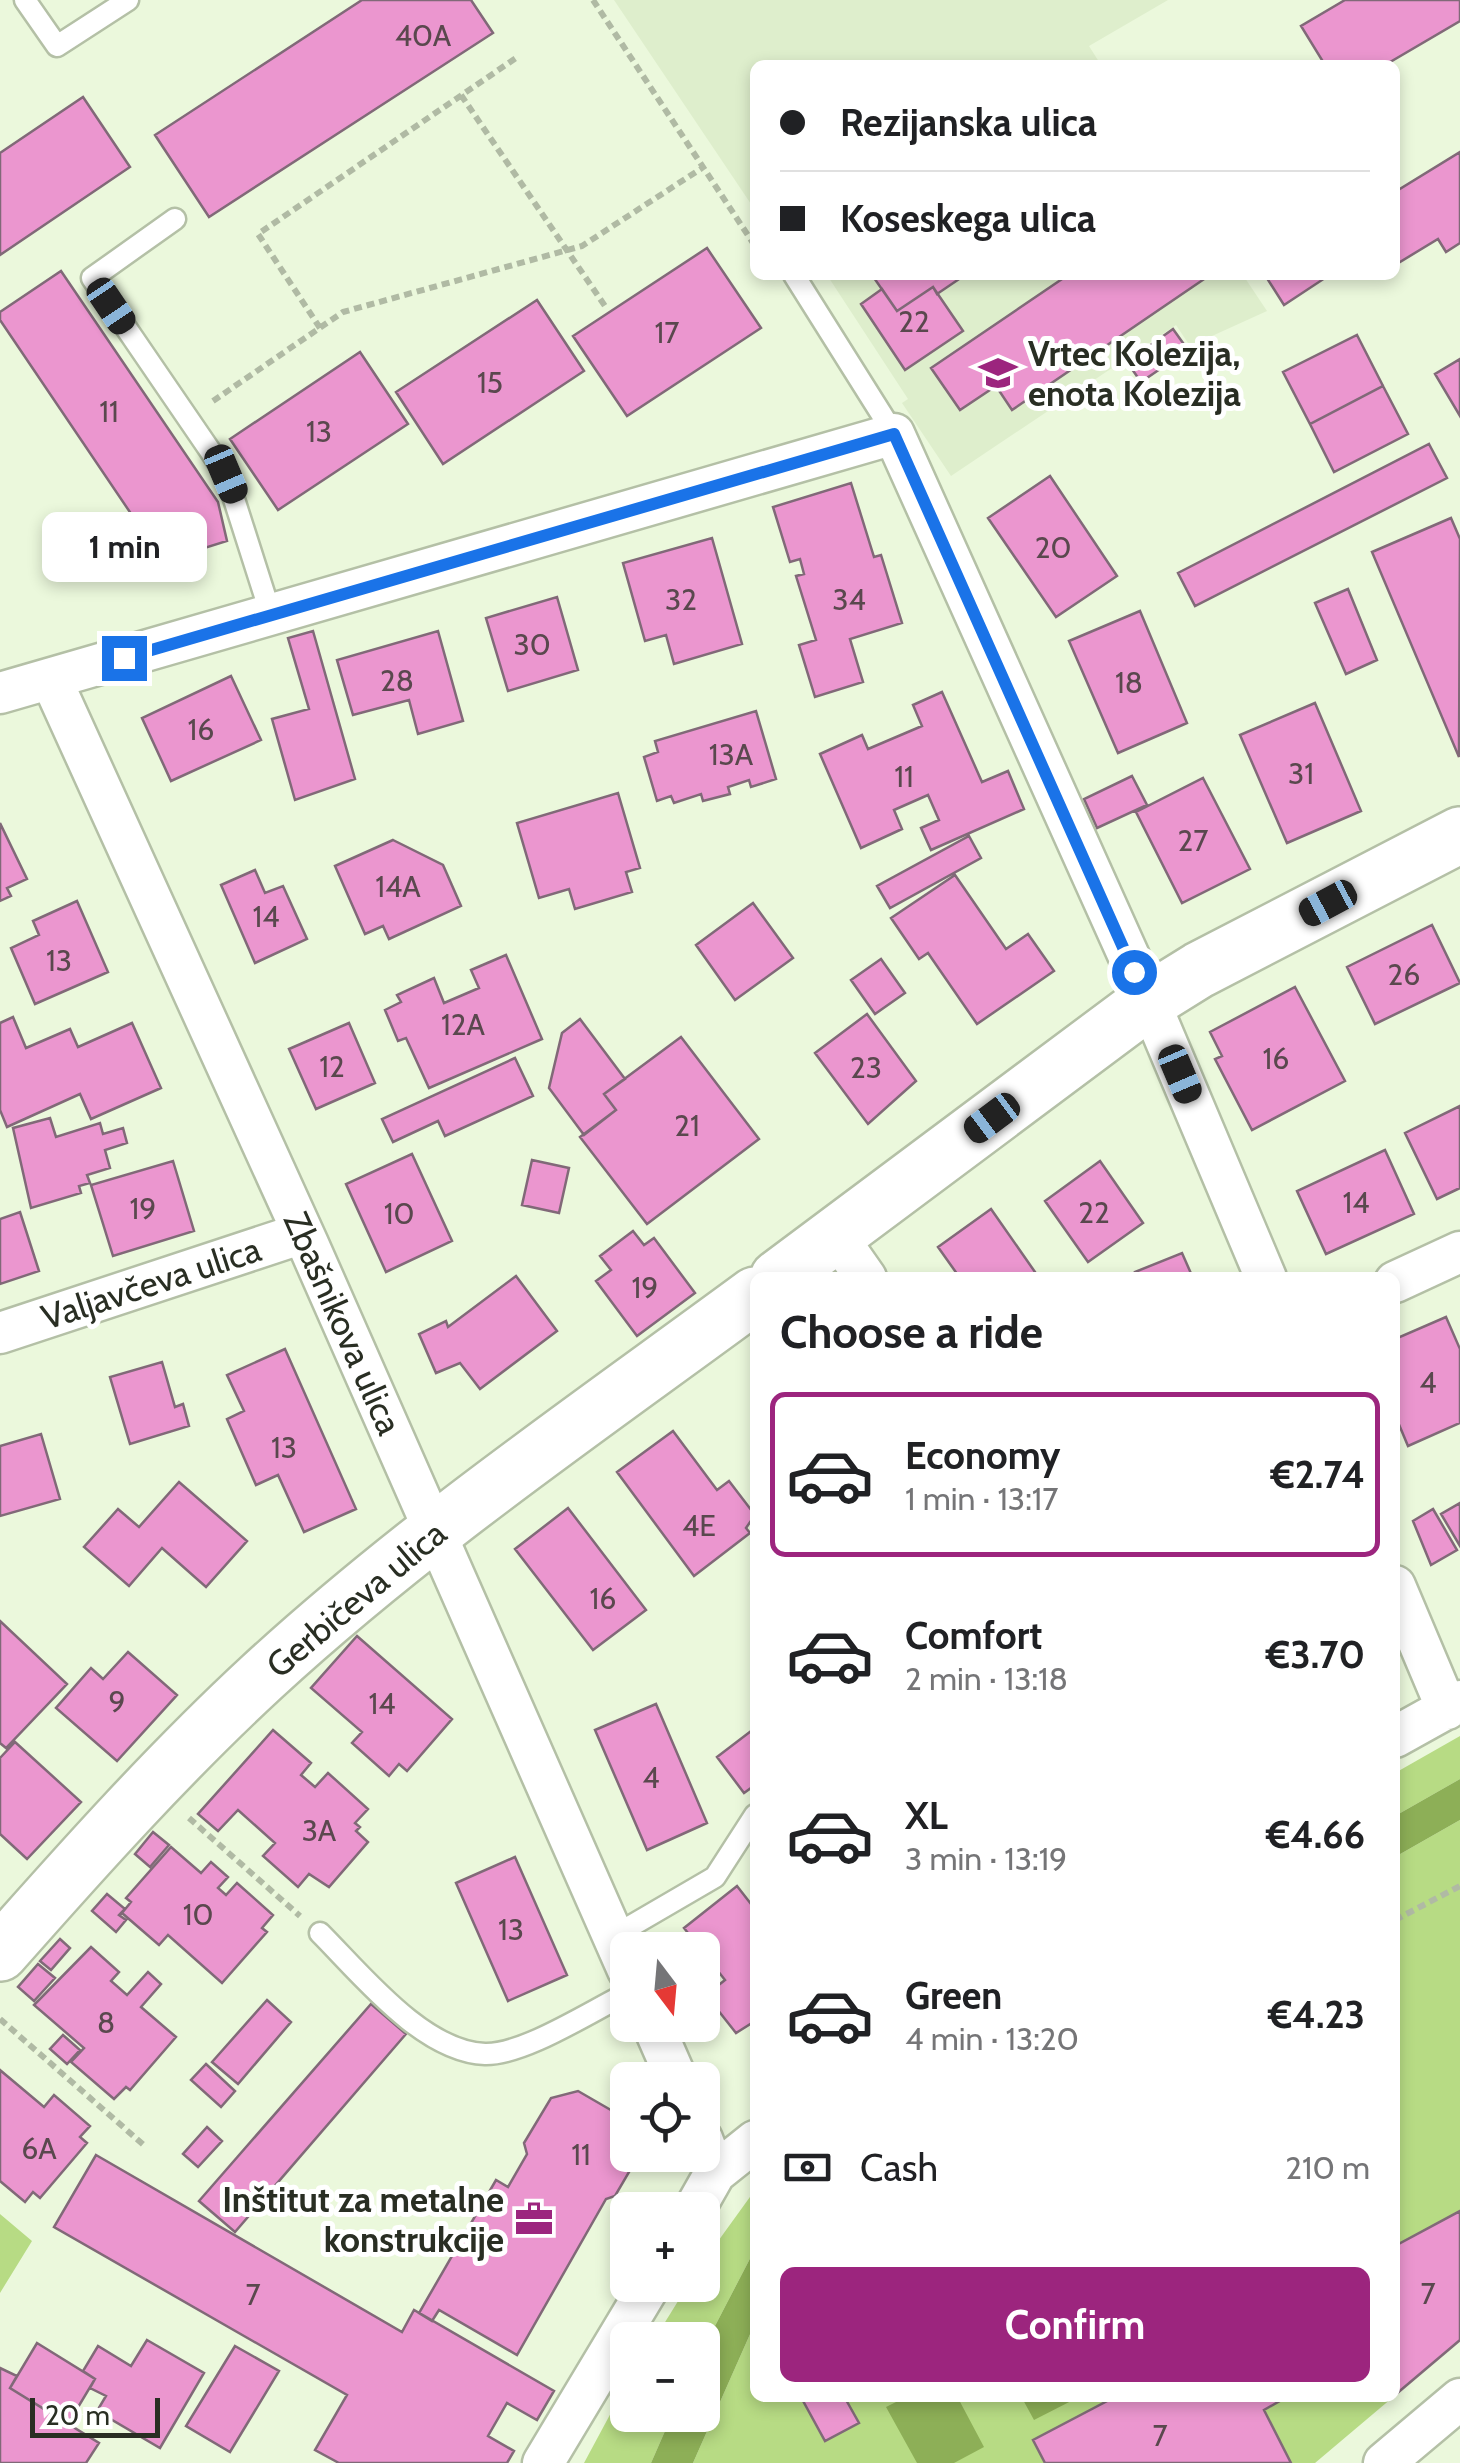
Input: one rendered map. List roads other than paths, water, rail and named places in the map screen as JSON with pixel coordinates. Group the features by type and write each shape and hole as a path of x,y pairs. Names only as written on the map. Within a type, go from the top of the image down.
{"street":[{"path":"0,693 894,434 1149,1001 1263,1272"},
{"name":"Zbašnikova ulica","path":"50,679 303,1233 610,1932"},
{"path":"798,1272 851,1256 1149,1001 1199,970 1460,835"},
{"name":"Valjavčeva ulica","path":"0,1333 303,1233"},
{"path":"1400,1280 1460,1252"},
{"name":"Gerbičeva ulica","path":"0,1952 152,1786 262,1676 436,1531 750,1299"},
{"path":"1400,1596 1453,1705 1400,1734"},
{"path":"720,2152 750,2143"},
{"path":"543,2463 640,2302"},
{"path":"1384,2463 1460,2399"}],"lane":[{"path":"25,0 57,46 128,0"},
{"path":"174,219 92,278 226,474 271,615"},
{"path":"797,280 894,434"},
{"path":"647,1932 715,1877 750,1823"},
{"path":"320,1933 426,2034 459,2049 487,2054 519,2047 610,2003"}],"place":[{"name":"Vrtec Kolezija, enota Kolezija","path":"998,373"},
{"name":"Inštitut za metalne konstrukcije","path":"534,2219"}]}
